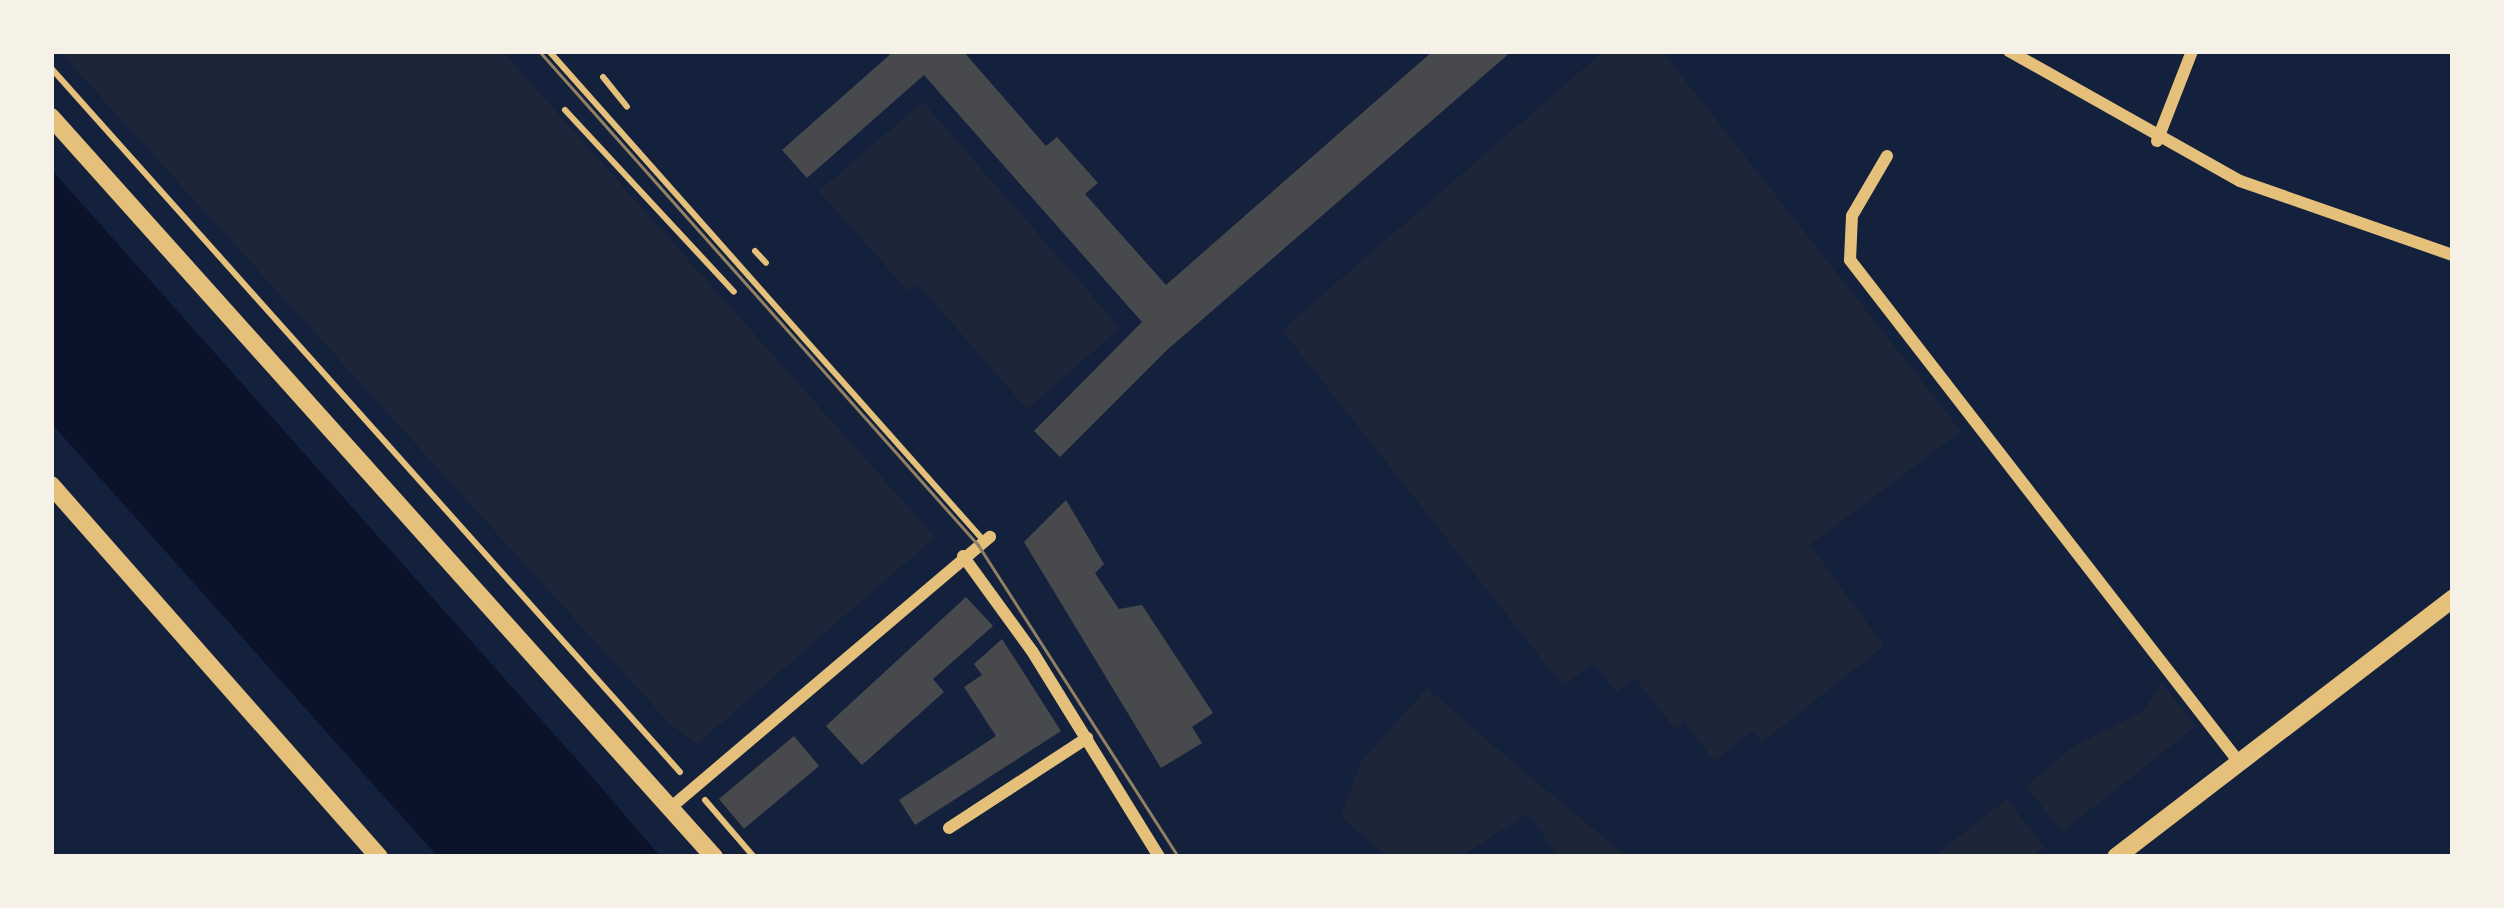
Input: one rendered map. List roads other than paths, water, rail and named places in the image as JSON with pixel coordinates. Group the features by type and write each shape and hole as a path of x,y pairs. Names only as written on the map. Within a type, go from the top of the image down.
{"main road":[{"path":"51,117 714,857"},
{"path":"51,485 379,857"},
{"path":"2116,857 2453,598"}],"street":[{"path":"2009,51 2157,141 2240,181 2453,255"},
{"path":"2030,64 2038,51"},
{"path":"2157,141 2192,51"},
{"path":"1887,156 1852,216 1850,260 2238,761"},
{"path":"669,809 987,539"},
{"path":"963,556 1087,738 1159,857"},
{"path":"949,828 1087,738"}],"lane":[{"path":"549,51 987,539"}],"tram line":[{"path":"539,51 978,545 1178,857"}]}
